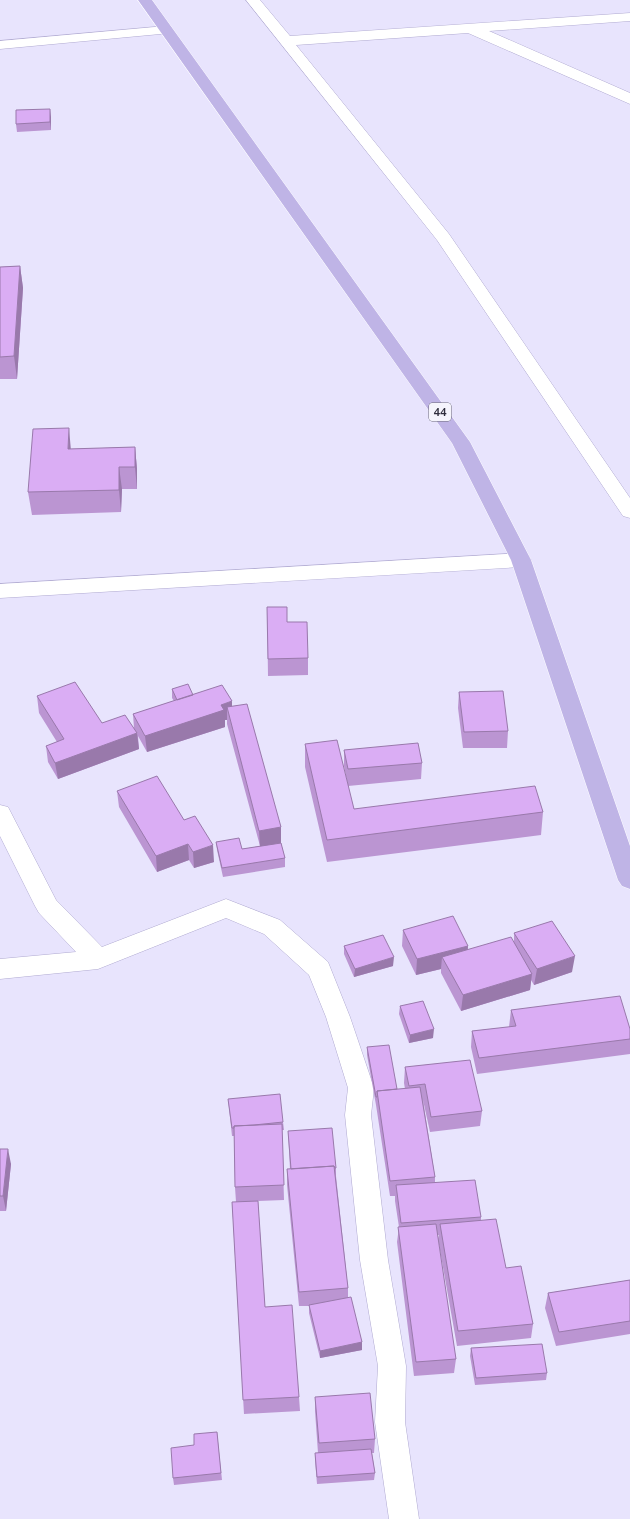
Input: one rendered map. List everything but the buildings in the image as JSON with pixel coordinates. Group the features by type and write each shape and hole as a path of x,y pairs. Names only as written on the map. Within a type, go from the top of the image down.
{"main road":[{"name":"44","path":"145,0 461,442 521,560 630,880"}],"street":[{"path":"253,0 443,237 630,512"},
{"path":"286,41 630,17"},
{"path":"469,28 630,99"},
{"path":"0,45 166,30"},
{"path":"0,591 521,560"},
{"path":"0,812 47,906 98,959"},
{"path":"0,969 98,959 226,908 272,927 319,969 338,1017 361,1088 358,1115 374,1260 392,1366 390,1422 404,1519"}]}
